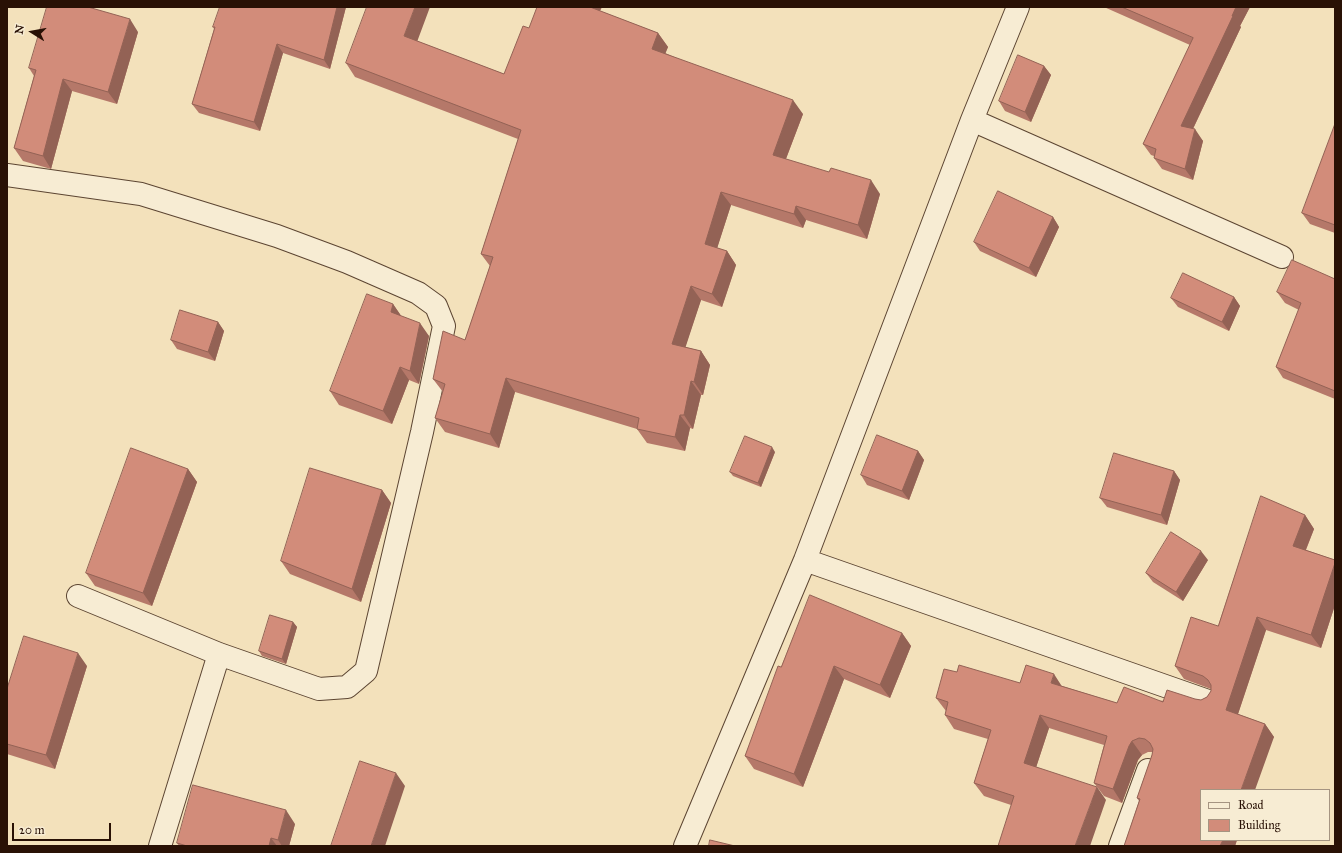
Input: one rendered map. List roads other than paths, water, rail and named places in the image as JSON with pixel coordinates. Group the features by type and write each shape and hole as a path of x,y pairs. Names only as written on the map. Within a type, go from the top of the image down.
{"street":[{"path":"685,846 805,560 972,120 1018,7"},
{"path":"972,120 1282,257"},
{"path":"7,176 70,183 141,194 277,236 347,262 418,293 436,306 444,326 422,432 366,671 347,687 319,689 219,654 78,596"},
{"path":"805,560 1208,701"},
{"path":"160,846 219,654"},
{"path":"1120,846 1150,764"}]}
